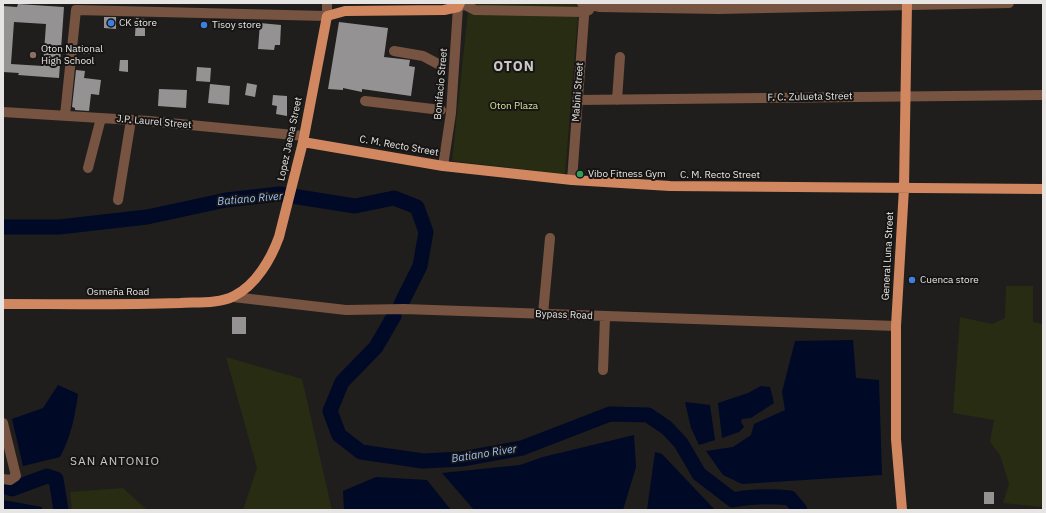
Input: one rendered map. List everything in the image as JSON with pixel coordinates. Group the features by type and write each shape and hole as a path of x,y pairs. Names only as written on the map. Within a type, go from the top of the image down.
{"main road":[{"path":"327,16 345,11 434,10 463,5"},
{"name":"General Luna Street","path":"902,510 896,438 896,326 904,188 907,5"},
{"name":"Lopez Jaena Street","path":"233,297 253,281 274,251 288,206 304,139 327,16"},
{"name":"C. M. Recto Street","path":"304,139 443,166 572,180 670,186 1043,190"},
{"name":"Osmeña Road","path":"3,304 149,304 209,301 233,297"}],"street":[{"path":"64,115 74,12 78,10 104,7 327,16 327,3"},
{"path":"463,5 475,10 584,5 599,7 1009,3"},
{"name":"Bonifacio Street","path":"443,166 451,113 463,5"},
{"name":"Mabini Street","path":"572,180 584,5"},
{"path":"394,52 423,56 438,64"},
{"path":"617,100 620,57"},
{"name":"F. C. Zulueta Street","path":"577,100 1043,95"},
{"path":"366,101 441,110"},
{"name":"J.P. Laurel Street","path":"3,112 131,120 304,139"},
{"path":"88,168 101,118"},
{"path":"118,200 131,120"},
{"path":"542,314 550,238"},
{"name":"Bypass Road","path":"233,297 346,310 404,309 896,326"},
{"path":"603,370 605,316"},
{"path":"3,423 16,476 10,480 3,479"}],"green space":[{"name":"Oton Plaza","path":"469,3 579,3 565,174 452,161"},
{"path":"1006,286 1033,286 1033,322 1043,324 1042,507 1003,503 1009,484 1000,455 990,442 994,420 953,413 960,317 992,324 1005,318"},
{"path":"226,357 302,379 332,510 243,510 257,468"},
{"path":"123,488 147,510 72,510 70,492"}],"water":[{"path":"853,340 856,378 879,380 882,475 742,484 723,475 706,451 733,447 751,435 754,424 785,410 782,392 795,341"},
{"path":"58,385 78,394 72,426 64,449 60,457 23,466 12,419 43,408"},
{"path":"761,386 770,387 774,403 751,418 742,419 741,422 744,427 739,432 722,438 718,403 748,393"},
{"path":"685,402 710,405 715,440 699,445 691,428"},
{"path":"634,435 636,467 623,510 474,510 442,473 520,465 543,457"},
{"path":"655,452 662,454 715,510 647,510"},
{"path":"376,477 427,480 451,510 344,510 343,491"},
{"path":"3,500 42,507 42,510 3,510"}],"building":[{"path":"18,4 64,7 59,78 18,75 19,73 3,72 3,6 17,7","holes":["14,22 46,24 43,66 11,64"]},
{"path":"104,17 116,17 116,29 104,28"},
{"path":"136,18 145,19 145,36 135,36"},
{"path":"339,22 388,28 384,57 410,60 409,66 415,67 411,96 362,89 362,92 343,88 343,90 328,89"},
{"path":"260,23 281,25 280,45 275,45 274,50 258,49"},
{"path":"79,47 91,48 91,54 78,54"},
{"path":"120,60 128,60 128,72 119,71"},
{"path":"197,67 211,68 210,82 196,81"},
{"path":"76,70 85,71 84,78 101,80 99,95 91,94 89,111 75,110 75,108 72,107"},
{"path":"247,83 257,85 255,97 245,95"},
{"path":"210,84 230,86 229,105 208,103"},
{"path":"159,89 187,90 186,108 158,106"},
{"path":"273,95 287,96 287,116 276,114 277,106 272,105"},
{"path":"232,317 246,317 246,334 232,334"},
{"path":"984,492 994,492 994,504 984,504"}],"waterway":[{"name":"Batiano River","path":"3,227 59,227 147,217 226,200 279,194 355,206 394,198 417,207 426,232 420,266 401,304"},
{"name":"Batiano River","path":"394,316 376,347 342,382 330,411 339,435 361,452 423,461 462,459 522,448 610,414 648,415 667,428 681,443 699,474 733,500 762,497 790,498 800,510"},
{"path":"3,486 12,489 47,476 56,479 61,510"}],"place":[{"name":"CK store","path":"111,23"},
{"name":"Tisoy store","path":"204,25"},
{"name":"Oton National High School","path":"33,55"},
{"name":"Vibo Fitness Gym","path":"580,174"},
{"name":"Cuenca store","path":"912,280"}],"district":[{"name":"OTON","path":"514,67"},
{"name":"SAN ANTONIO","path":"115,462"}]}
